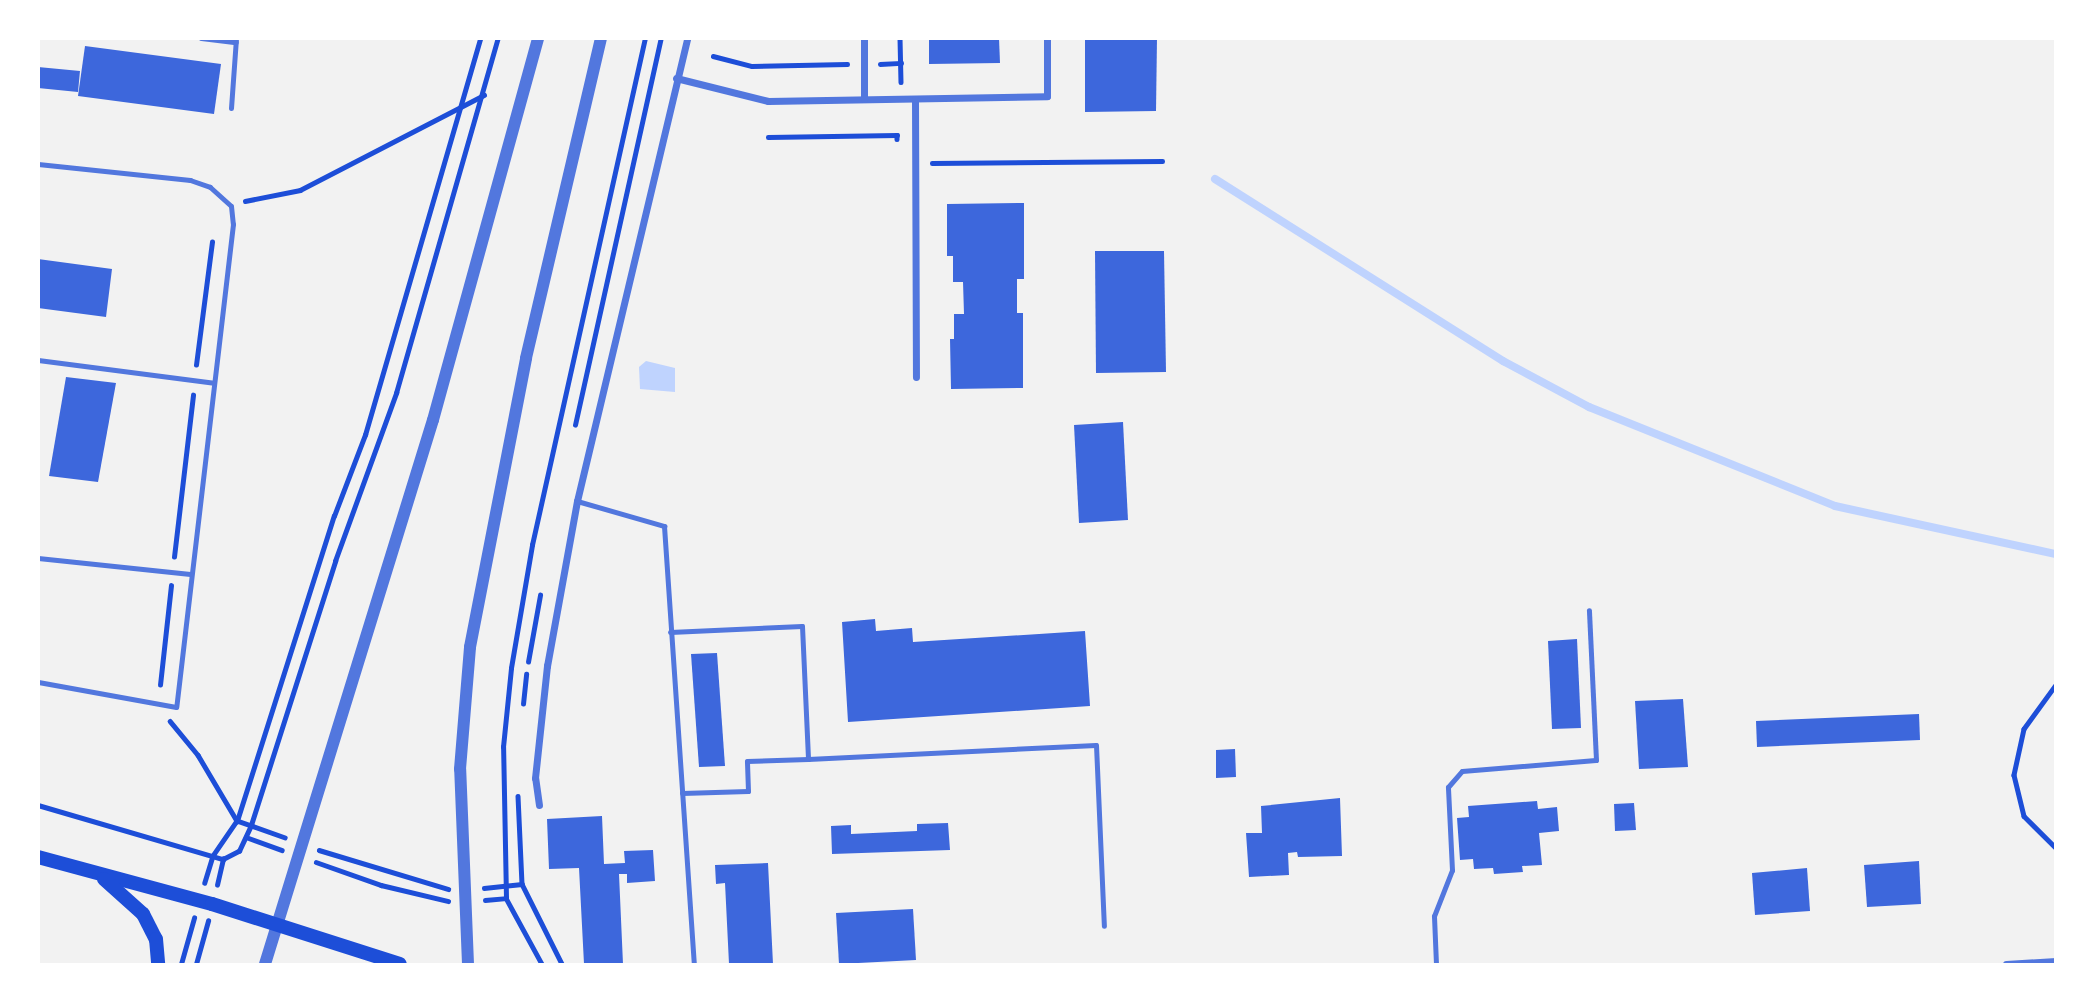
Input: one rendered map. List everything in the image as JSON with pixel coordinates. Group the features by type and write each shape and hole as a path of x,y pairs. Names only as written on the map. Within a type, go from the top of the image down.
{"main road":[{"path":"38,857 400,964"},
{"path":"97,874 142,914 156,939 158,964"}],"street":[{"path":"265,964 433,420 538,38"},
{"path":"468,964 460,769 470,647 526,358 601,38"},
{"path":"539,805 535,778 547,666 577,501 687,38"},
{"path":"864,38 864,99"},
{"path":"676,78 754,100 1047,96 1047,38"},
{"path":"915,99 916,377"},
{"path":"2006,964 2056,961"}],"lane":[{"path":"201,38 236,40 232,108"},
{"path":"38,164 190,180 210,187 231,206 214,383 176,707 38,682"},
{"path":"38,360 214,383"},
{"path":"577,501 664,526 694,964"},
{"path":"38,558 190,574"},
{"path":"1436,964 1433,916 1452,870 1448,787 1462,771 1596,760 1589,610"},
{"path":"670,632 802,626 808,759"},
{"path":"682,793 748,791 747,761 1096,745 1104,926"}],"path":[{"path":"237,821 334,516 365,435 480,38"},
{"path":"498,38 484,95 396,393 335,561 246,837 433,888 466,895 506,898"},
{"path":"542,964 506,898 503,747 513,656 532,545 645,38"},
{"path":"900,38 901,84 915,84"},
{"path":"713,57 752,65 901,64"},
{"path":"231,206 300,190 459,111 484,95"},
{"path":"768,137 897,135 898,163 1162,161"},
{"path":"2056,685 2019,740 2014,786 2024,816 2056,848"},
{"path":"2046,697 2056,697"},
{"path":"158,703 198,755 237,821 251,825 300,850 434,900 522,884"},
{"path":"38,805 223,859"}],"water":[{"path":"646,361 675,368 675,392 640,389 639,367"}],"building":[{"path":"929,38 999,38 1000,63 929,64"},
{"path":"1085,38 1157,38 1156,111 1085,112"},
{"path":"85,46 221,64 214,114 78,96"},
{"path":"38,67 80,71 78,92 38,88"},
{"path":"1024,203 1024,279 1017,279 1017,313 1023,313 1023,388 951,389 950,339 954,339 954,314 964,314 963,282 953,282 953,256 947,256 947,204"},
{"path":"1095,251 1164,251 1166,372 1096,373"},
{"path":"38,259 112,269 106,317 38,308"},
{"path":"66,377 116,383 98,482 49,476"},
{"path":"1123,422 1128,520 1079,523 1074,425"},
{"path":"875,619 876,631 912,628 913,642 1085,631 1090,706 848,722 842,622"},
{"path":"1577,639 1581,728 1552,729 1548,641"},
{"path":"717,653 725,766 699,767 691,654"},
{"path":"1683,699 1688,767 1639,769 1635,701"},
{"path":"1919,714 1920,740 1757,747 1756,721"},
{"path":"1235,749 1236,777 1216,778 1216,750"},
{"path":"1340,798 1342,856 1298,857 1297,852 1288,853 1289,875 1249,877 1246,833 1262,833 1261,806"},
{"path":"1537,801 1538,809 1557,807 1559,831 1539,833 1542,865 1522,866 1523,872 1494,874 1493,868 1474,869 1473,859 1460,860 1457,818 1469,817 1468,806"},
{"path":"1634,803 1636,830 1615,831 1614,804"},
{"path":"602,816 604,864 625,863 624,851 653,850 655,881 627,883 627,874 619,874 623,964 584,964 579,868 549,869 547,819"},
{"path":"948,823 950,850 832,854 831,826 851,825 851,834 917,831 917,824"},
{"path":"1919,861 1921,904 1867,907 1864,865"},
{"path":"768,863 773,964 729,964 725,883 716,884 715,865"},
{"path":"1807,868 1810,911 1755,915 1752,873"},
{"path":"913,909 916,960 839,964 836,913"}],"waterway":[{"path":"1215,179 1503,361 1589,407 1835,506 2056,554"}]}
